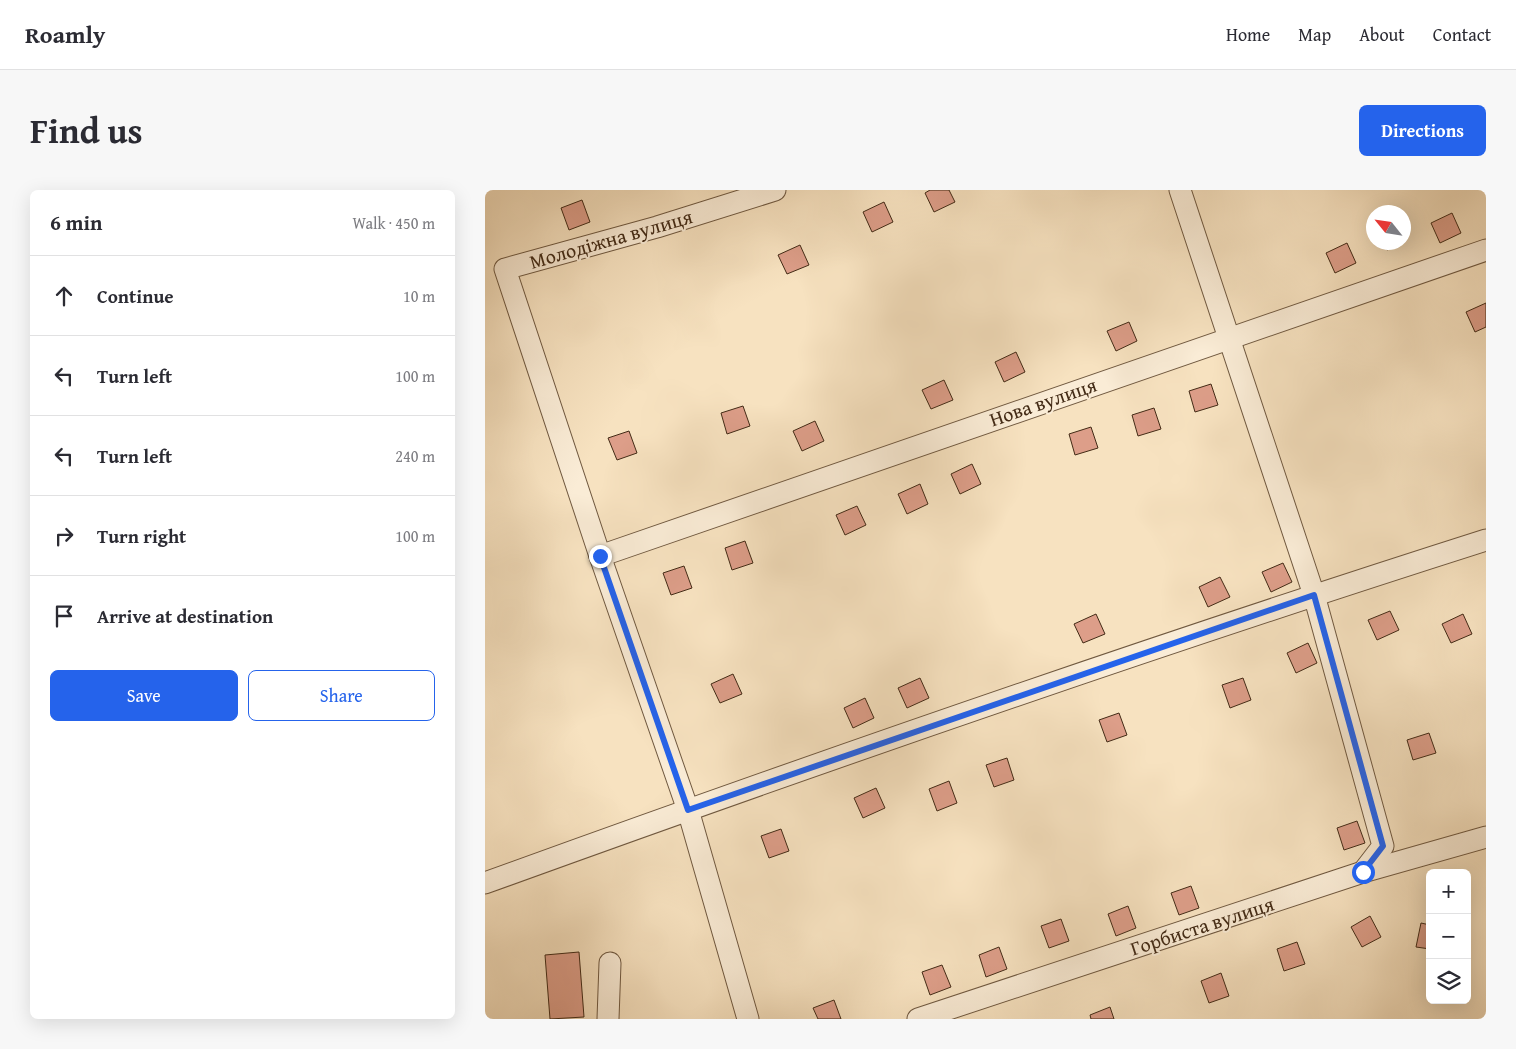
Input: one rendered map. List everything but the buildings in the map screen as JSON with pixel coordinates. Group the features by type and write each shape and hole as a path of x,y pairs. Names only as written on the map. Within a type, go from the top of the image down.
{"street":[{"name":"Молодіжна вулиця","path":"600,556 505,268 657,227 775,190"},
{"path":"1180,190 1314,595 1383,846 1363,872"},
{"name":"Нова вулиця","path":"600,556 1486,250"},
{"path":"485,883 688,810 1314,595 1486,540"},
{"path":"600,556 688,810 748,1019"},
{"name":"Горбиста вулиця","path":"919,1019 1363,872 1486,837"},
{"path":"608,1019 610,963"}],"route":[{"path":"600,556 688,810 1314,595 1383,846 1363,872"}]}
